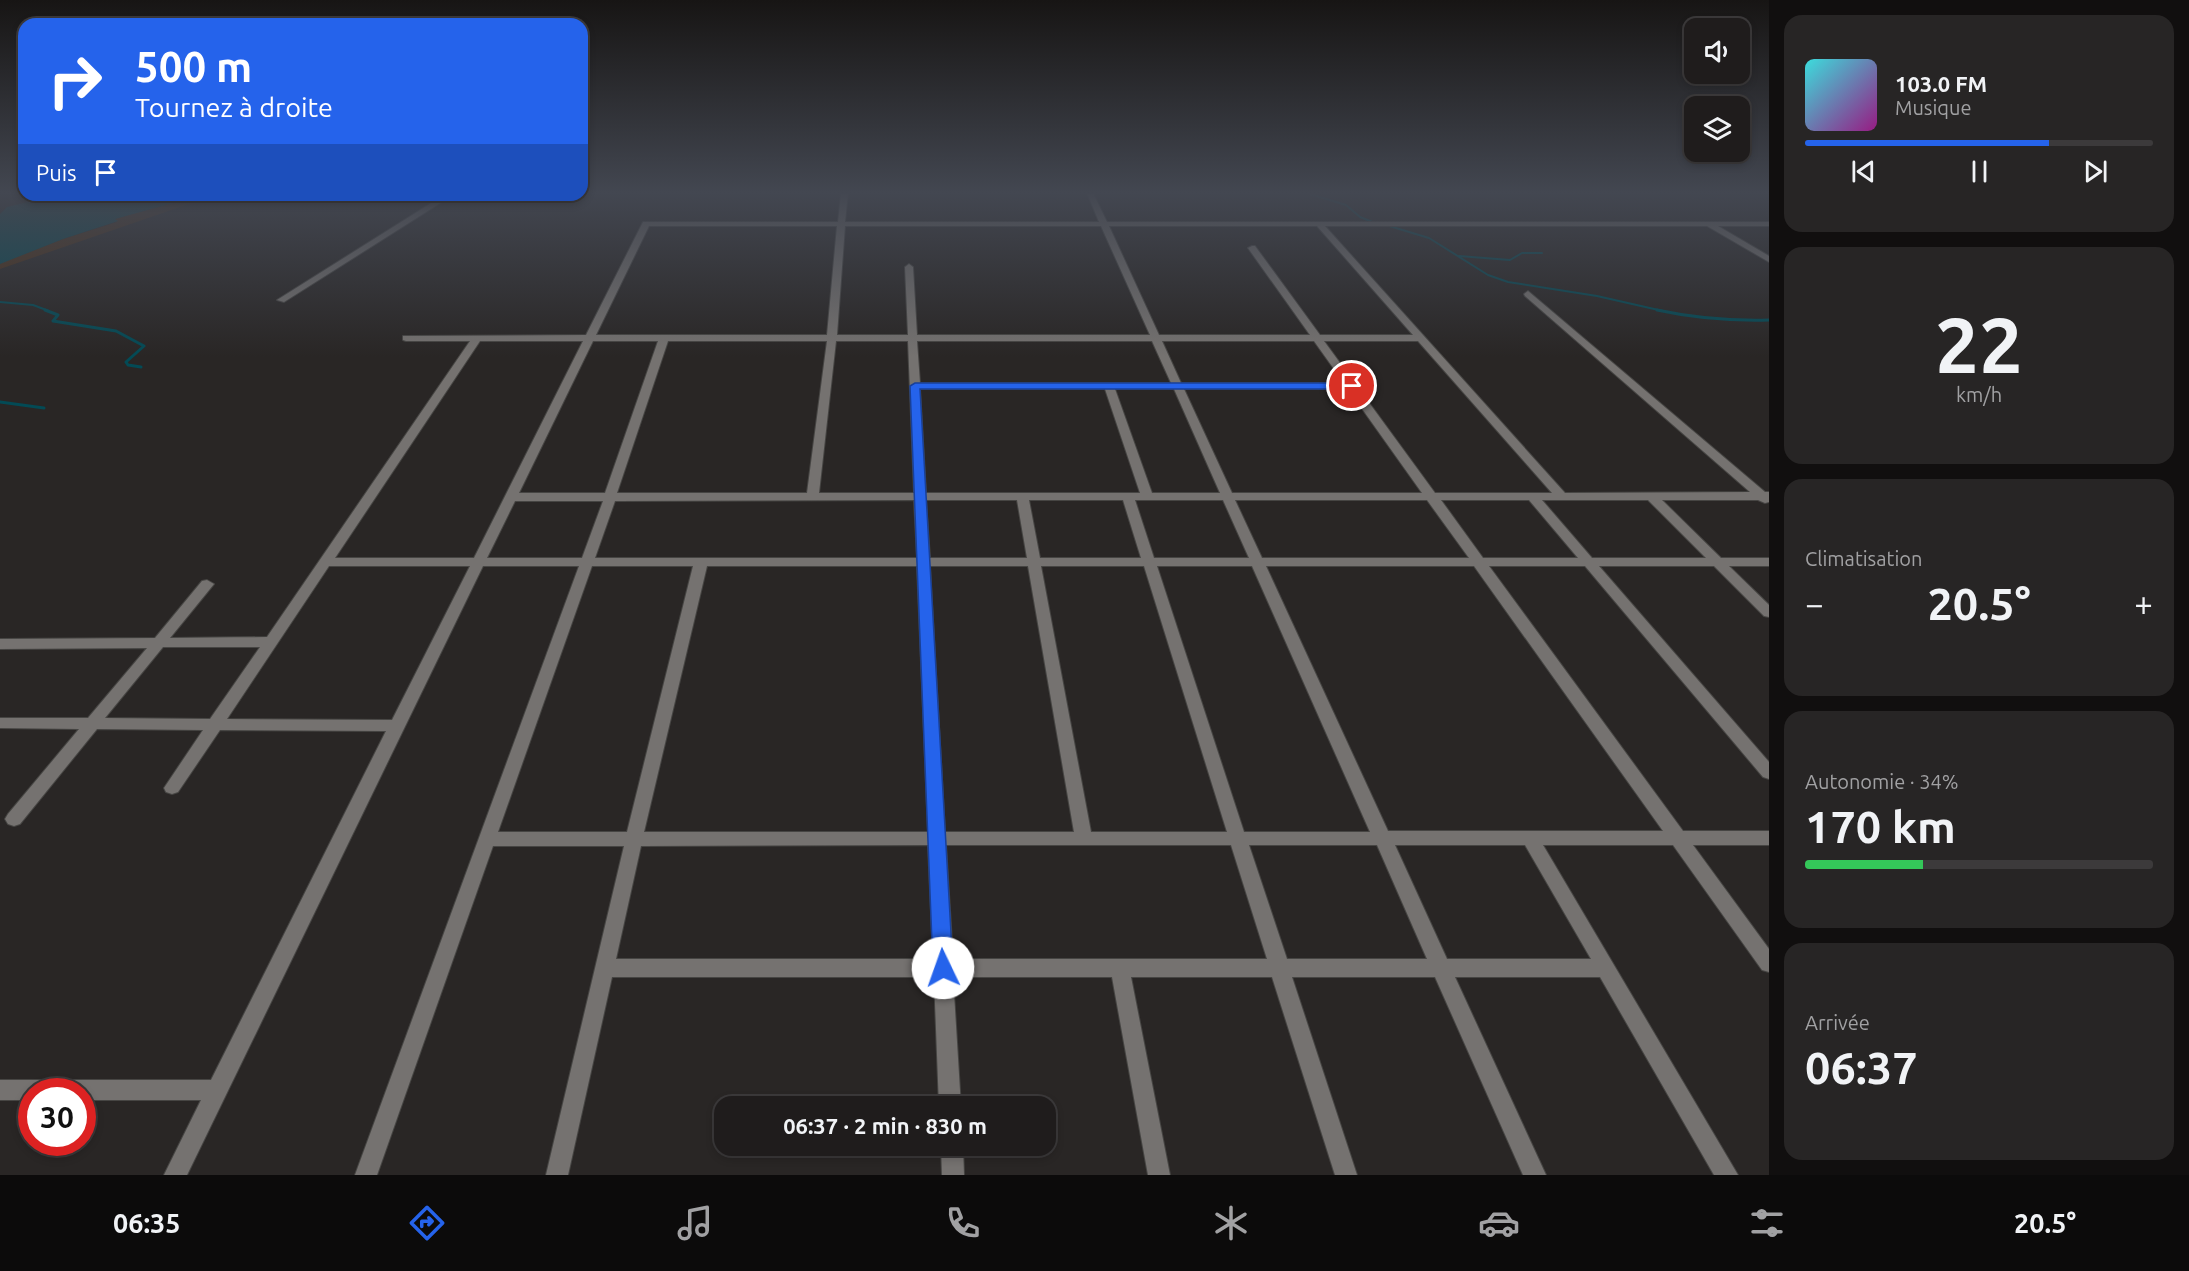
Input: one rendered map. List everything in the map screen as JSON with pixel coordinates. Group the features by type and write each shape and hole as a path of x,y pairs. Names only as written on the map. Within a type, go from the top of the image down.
{"street":[{"path":"281,300 364,248"},
{"path":"175,1175 634,248"},
{"path":"813,496 832,338 840,248"},
{"path":"1115,248 1535,1175"},
{"path":"1252,248 1769,964"},
{"path":"1339,248 1562,496"},
{"path":"1748,248 1769,260"},
{"path":"909,267 949,1096"},
{"path":"1528,294 1767,498"},
{"path":"405,338 1420,338"},
{"path":"172,788 477,338"},
{"path":"366,1175 587,562 664,338"},
{"path":"915,386 1352,386"},
{"path":"1109,386 1147,496"},
{"path":"1022,496 1084,839"},
{"path":"1128,496 1346,1175"},
{"path":"1532,496 1769,773"},
{"path":"511,497 1650,496 1767,498"},
{"path":"1650,496 1769,613"},
{"path":"325,562 1769,562"},
{"path":"557,1175 634,839 701,562"},
{"path":"14,819 207,584"},
{"path":"0,644 271,642"},
{"path":"0,723 397,726"},
{"path":"1530,838 1727,1175"},
{"path":"487,839 1769,838"},
{"path":"604,968 1606,968"},
{"path":"1120,968 1159,1175"},
{"path":"0,1090 217,1090"},
{"path":"952,1156 953,1175"}],"shaded area":[{"path":"40,248 62,248 0,269 0,264"}],"water":[{"path":"0,248 41,248 0,264"}],"waterway":[{"path":"1445,248 1488,275 1508,282 1597,296 1663,311"},
{"path":"1459,256 1510,260 1522,253 1542,253"},
{"path":"0,302 33,305 49,311"},
{"path":"45,310 58,315 53,321 116,331 144,346 126,362 128,365 141,367"},
{"path":"1657,310 1713,318 1769,320"},
{"path":"0,402 44,408"}],"route":[{"path":"943,968 915,386 1352,386"}]}
